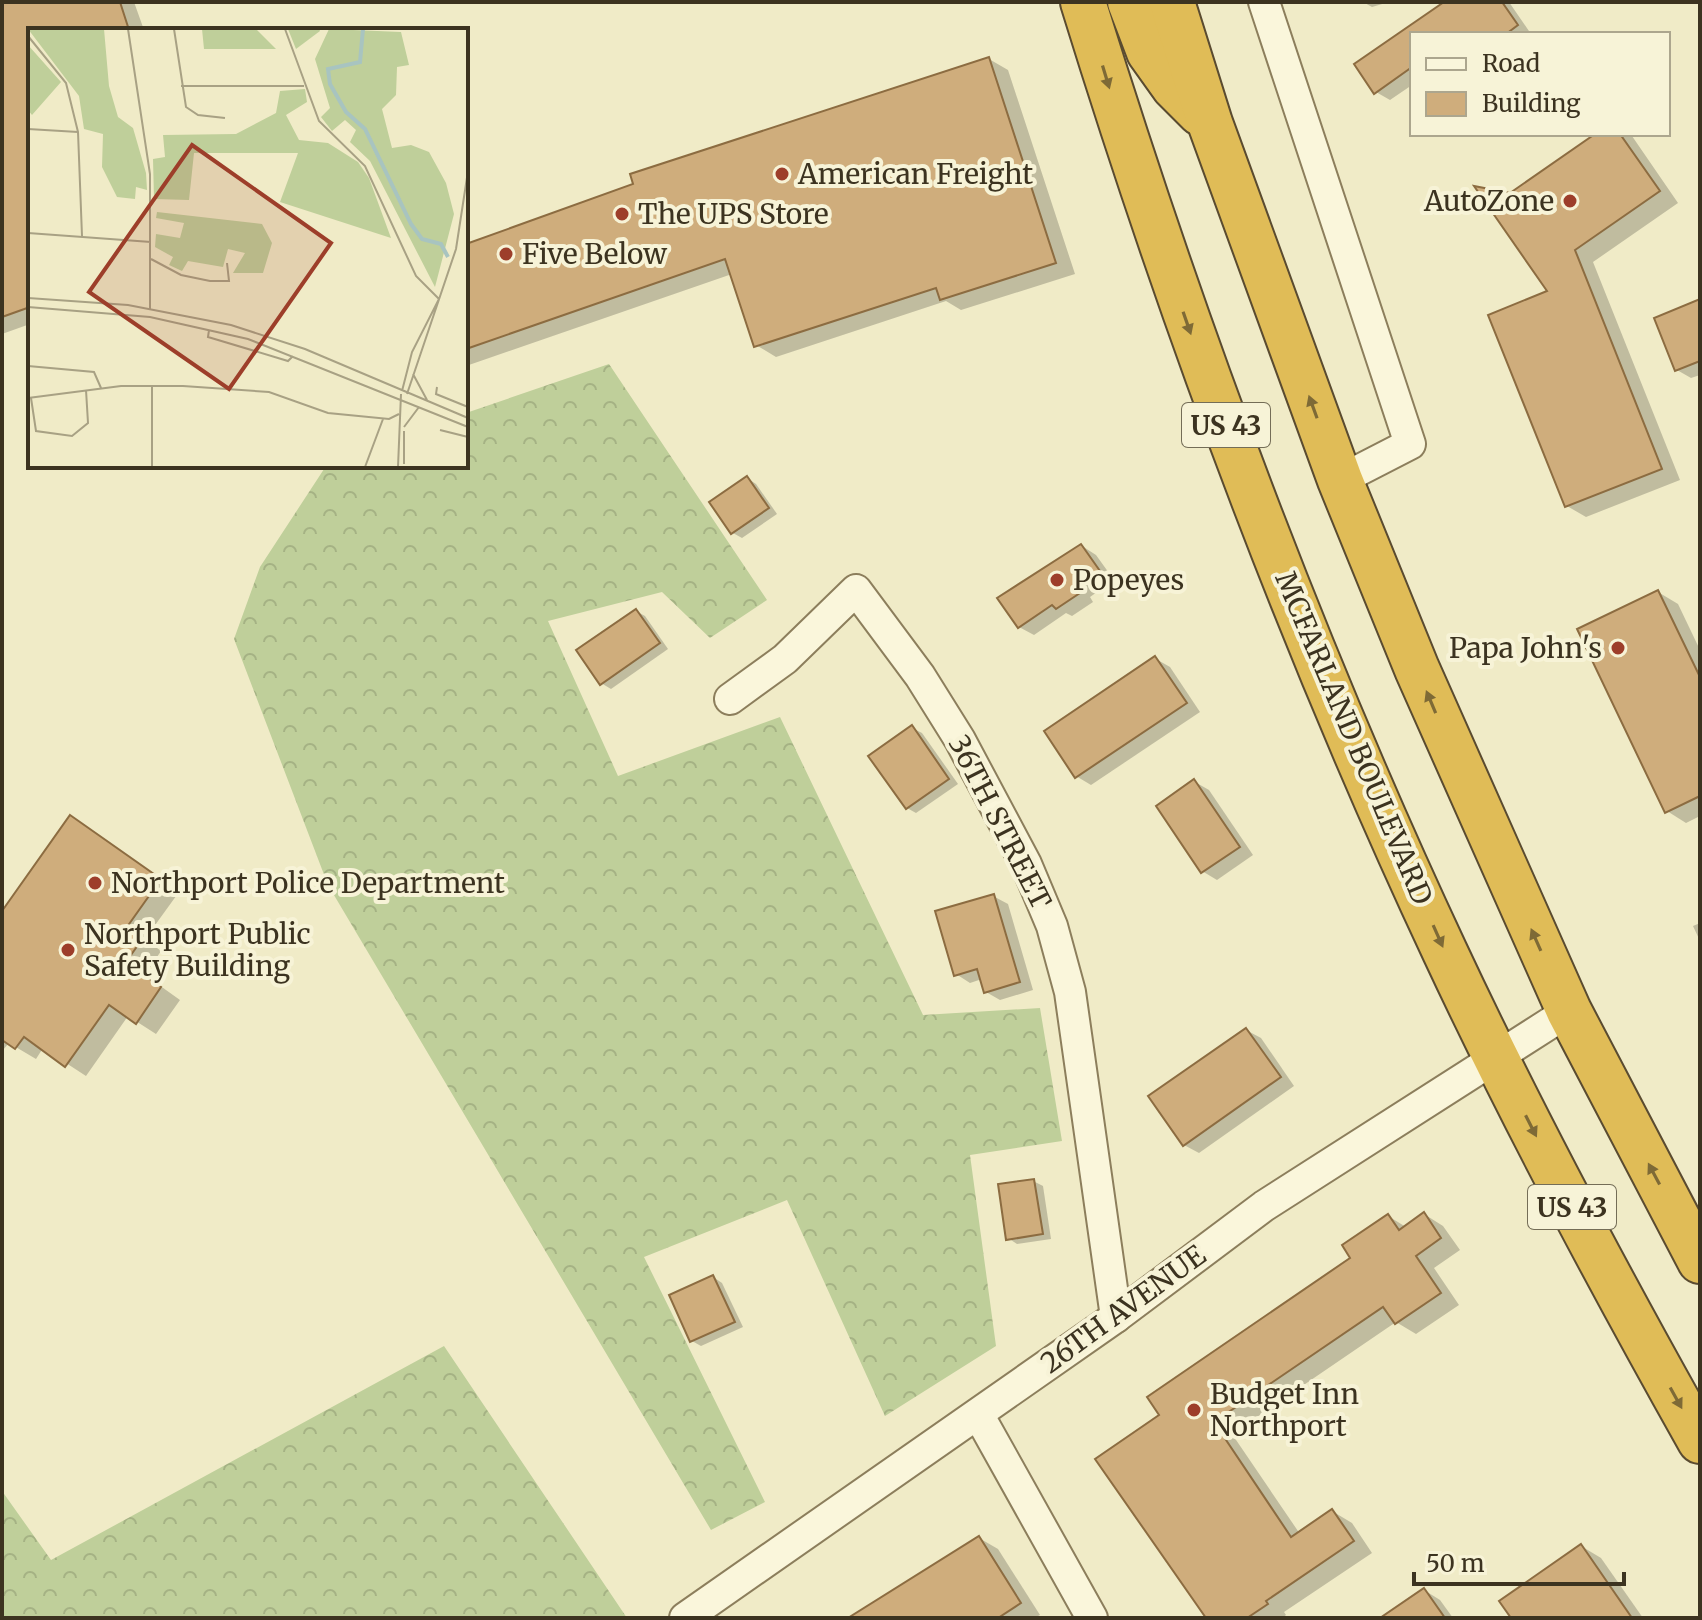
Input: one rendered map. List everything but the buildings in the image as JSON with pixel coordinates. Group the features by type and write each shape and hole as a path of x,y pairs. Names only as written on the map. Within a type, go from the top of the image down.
{"highway":[{"name":"MCFARLAND BOULEVARD","path":"1083,2 1191,334 1334,701 1445,952 1496,1056 1590,1244 1700,1441"},
{"path":"1130,2 1149,52 1174,87 1210,123"},
{"name":"US 43","path":"1172,2 1210,123 1340,480 1434,711 1569,1011 1700,1261"}],"street":[{"path":"1264,2 1410,444 1340,480"},
{"name":"36TH STREET","path":"730,699 785,659 856,590 920,676 960,740 1011,833 1052,926 1070,992 1116,1317"},
{"name":"26TH AVENUE","path":"685,1618 1116,1317 1264,1206 1569,1011"},
{"path":"978,1414 1092,1618"}],"green space":[{"path":"609,364 767,600 710,638 662,592 548,621 618,776 780,717 923,1015 1040,1008 1062,1141 970,1155 996,1346 885,1416 787,1200 644,1257 765,1502 711,1530 328,885 234,639 260,567 325,468 468,468 468,412"},
{"path":"444,1346 627,1618 2,1618 2,1491 51,1560"}],"place":[{"name":"American Freight","path":"782,174"},
{"name":"AutoZone","path":"1570,201"},
{"name":"The UPS Store","path":"622,214"},
{"name":"Five Below","path":"506,254"},
{"name":"Popeyes","path":"1057,580"},
{"name":"Papa John's","path":"1618,648"},
{"name":"Northport Police Department","path":"95,883"},
{"name":"Northport Public Safety Building","path":"68,950"},
{"name":"Budget Inn Northport","path":"1194,1410"}]}
